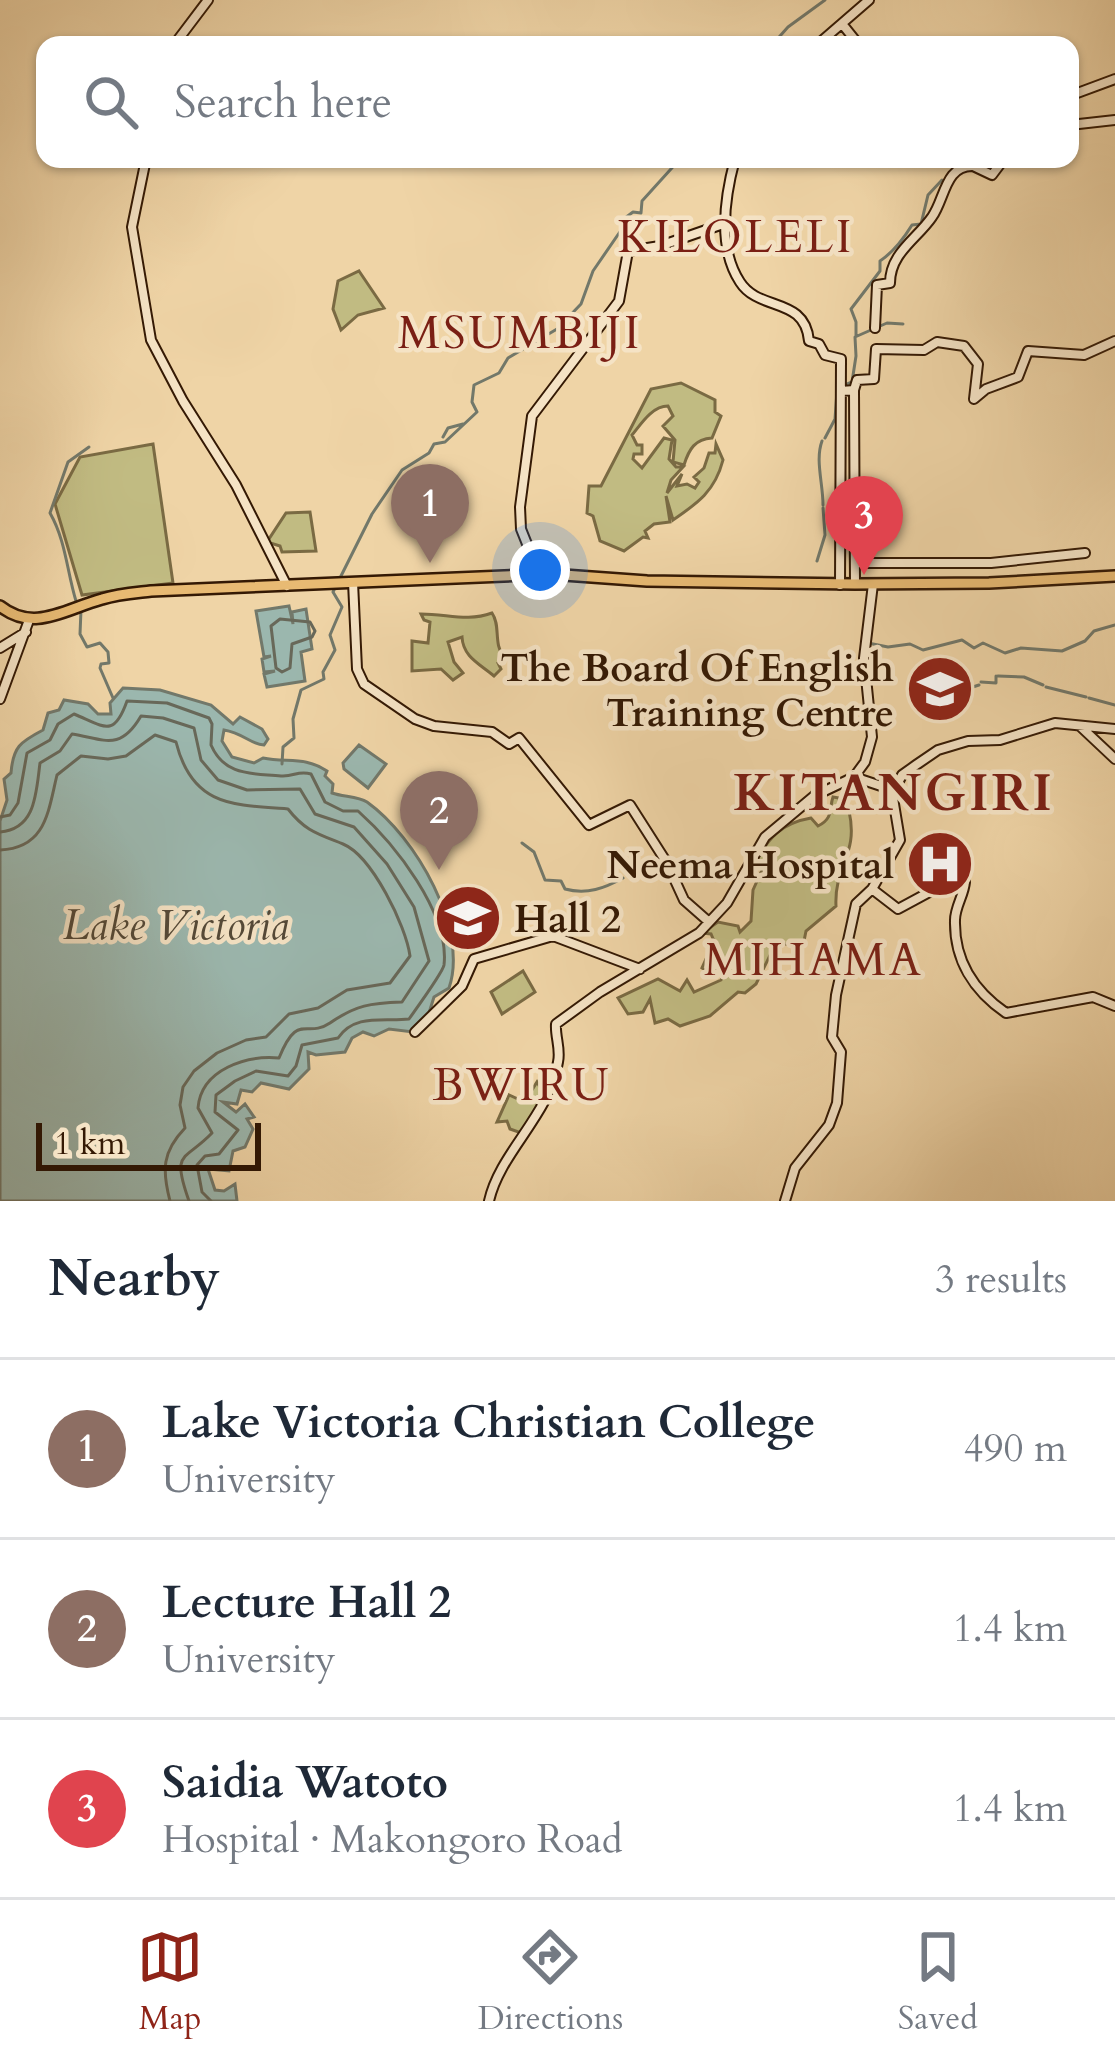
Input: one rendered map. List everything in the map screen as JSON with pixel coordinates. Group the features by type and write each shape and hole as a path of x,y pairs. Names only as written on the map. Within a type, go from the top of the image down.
{"main road":[{"path":"181,36 208,0"},
{"path":"829,36 868,0"},
{"path":"843,25 852,36"},
{"path":"1079,92 1115,79"},
{"path":"1079,124 1115,120"},
{"path":"144,168 132,226 151,340 236,484 286,584"},
{"path":"734,168 725,223 740,282 799,316 808,328 808,340 820,345 825,355 840,357 840,585"},
{"path":"875,328 878,284 890,283 897,258 933,216 944,188 958,170 966,168"},
{"path":"533,576 520,507 533,413 619,301 628,250 661,246 725,223"},
{"path":"855,584 854,390 856,380 875,378 876,349 924,350 937,342 964,346 978,364 974,399 1018,377 1028,351 1084,355 1115,341"},
{"path":"841,391 854,390"},
{"path":"855,563 1002,562 1085,554"},
{"path":"840,585 989,583 1087,575 1115,578"},
{"path":"0,648 28,625 151,591 533,576 873,586 1115,578"},
{"path":"353,584 357,672 364,684 429,724 490,731 509,744 519,738 589,825 630,806 667,863 683,900 710,922"},
{"path":"489,1201 503,1168 527,1136 559,1062 556,1024 696,935 727,903 765,837 812,797 854,777 865,763 872,737 864,658 873,586"},
{"path":"0,608 28,625"},
{"path":"0,699 28,625"},
{"path":"785,1201 795,1168 829,1125 837,1102 842,1052 832,1037 836,995 854,912 872,890 901,836 893,791 903,774 938,750 972,740 1000,740 1055,723 1115,729"},
{"path":"1081,727 1115,759"},
{"path":"854,777 893,791"},
{"path":"872,890 898,909 945,884 965,882 955,918 964,967 979,992 1006,1013 1093,997 1115,1006"},
{"path":"415,1032 460,989 473,959 536,938 564,938 640,969"}],"shaded area":[{"path":"359,271 384,308 358,315 341,330 333,309 338,281"},
{"path":"681,383 715,400 715,412 721,416 712,438 694,446 684,465 673,462 675,440 663,426 673,416 668,406 662,407 647,416 632,435 642,445 642,454 634,454 633,459 642,468 664,438 672,440 669,459 676,467 683,467 667,493 682,474 677,486 695,488 699,482 694,477 704,468 709,453 715,453 716,444 723,460 715,480 698,502 673,520 666,496 670,522 654,524 645,531 648,538 624,551 600,541 593,516 587,513 589,486 601,486 651,389"},
{"path":"153,444 173,583 82,595 55,504 80,457"},
{"path":"310,512 316,551 282,552 280,546 267,542 286,513"},
{"path":"492,613 504,658 494,676 469,655 462,637 448,642 463,673 453,680 441,669 412,671 412,641 428,643 430,622 421,614 466,617"},
{"path":"833,797 839,798 840,809 849,811 849,850 836,906 806,931 803,946 776,943 756,984 745,993 738,992 710,1016 680,1026 668,1019 655,1023 650,999 643,1012 628,1014 618,998 658,979 680,991 687,980 694,992 721,980 726,965 721,964 713,975 702,968 714,941 711,934 702,933 718,922 738,926 740,932 751,921 753,890 762,870 755,862 760,853 777,832 792,823 811,818 818,826 823,823"},
{"path":"523,971 535,992 502,1014 491,992"},
{"path":"537,1082 544,1094 524,1134 510,1129 507,1121 497,1122 509,1095 527,1098"}],"water":[{"path":"289,606 293,624 292,612 306,609 312,649 301,652 305,681 267,687 264,674 275,671 264,672 262,659 271,656 264,657 256,611"},
{"name":"Lake Victoria","path":"123,688 160,690 211,705 233,724 240,717 262,729 268,739 259,744 224,730 222,741 232,757 254,763 263,758 319,766 327,771 332,793 363,800 385,818 420,861 445,913 452,939 449,988 434,997 428,1016 413,1032 389,1029 374,1036 363,1032 352,1038 345,1052 308,1052 309,1069 289,1089 261,1083 252,1092 241,1090 237,1104 223,1102 236,1112 245,1104 254,1117 247,1119 253,1129 245,1147 233,1151 229,1171 208,1169 215,1190 235,1184 237,1201 0,1201 0,821 7,800 4,779 11,773 19,746 43,730 48,713 59,710 64,700 88,704 98,714 111,714 110,703"},
{"path":"359,745 386,764 368,788 344,769 343,763"}],"waterway":[{"path":"780,36 825,0"},
{"path":"282,764 283,747 294,738 293,719 301,690 324,679 335,650 330,635 342,607 333,592 372,514 402,470 429,453 434,444 445,442 477,412 472,402 474,385 499,373 508,358 557,329 581,304 593,271 625,218 641,213 642,201 672,168"},
{"path":"856,336 851,309 880,271 880,261 912,225 921,224 928,195 942,180"},
{"path":"845,385 852,382 855,337 887,323 903,324"},
{"path":"825,438 835,419 837,391"},
{"path":"443,437 448,428 463,424"},
{"path":"822,441 823,505"},
{"path":"76,601 50,513 68,462 89,447"},
{"path":"817,561 825,535 823,508"},
{"path":"81,610 80,634 87,647 100,643 108,652 109,663 100,668 113,698"},
{"path":"868,643 910,644 923,650 962,640 974,648 983,643 1005,653 1021,648 1062,651 1085,641 1094,631 1115,625"},
{"path":"981,682 996,683 996,676"},
{"path":"998,676 1024,677 1043,685"},
{"path":"951,694 979,685"},
{"path":"1046,687 1086,697"},
{"path":"1089,698 1115,705"},
{"path":"522,843 534,852 545,880 561,881 565,889 596,889 623,878"}],"place":[{"name":"Lake Victoria Christian College","path":"430,563"},
{"name":"Saidia Watoto","path":"864,575"},
{"name":"The Board Of English Training Centre","path":"940,689"},
{"name":"Neema Hospital","path":"940,864"},
{"name":"Lecture Hall 2","path":"439,870"},
{"name":"Hall 2","path":"468,918"}],"district":[{"name":"KILOLELI","path":"736,236"},
{"name":"MSUMBIJI","path":"520,332"},
{"name":"KITANGIRI","path":"894,792"},
{"name":"MIHAMA","path":"814,959"},
{"name":"BWIRU","path":"522,1084"}]}
